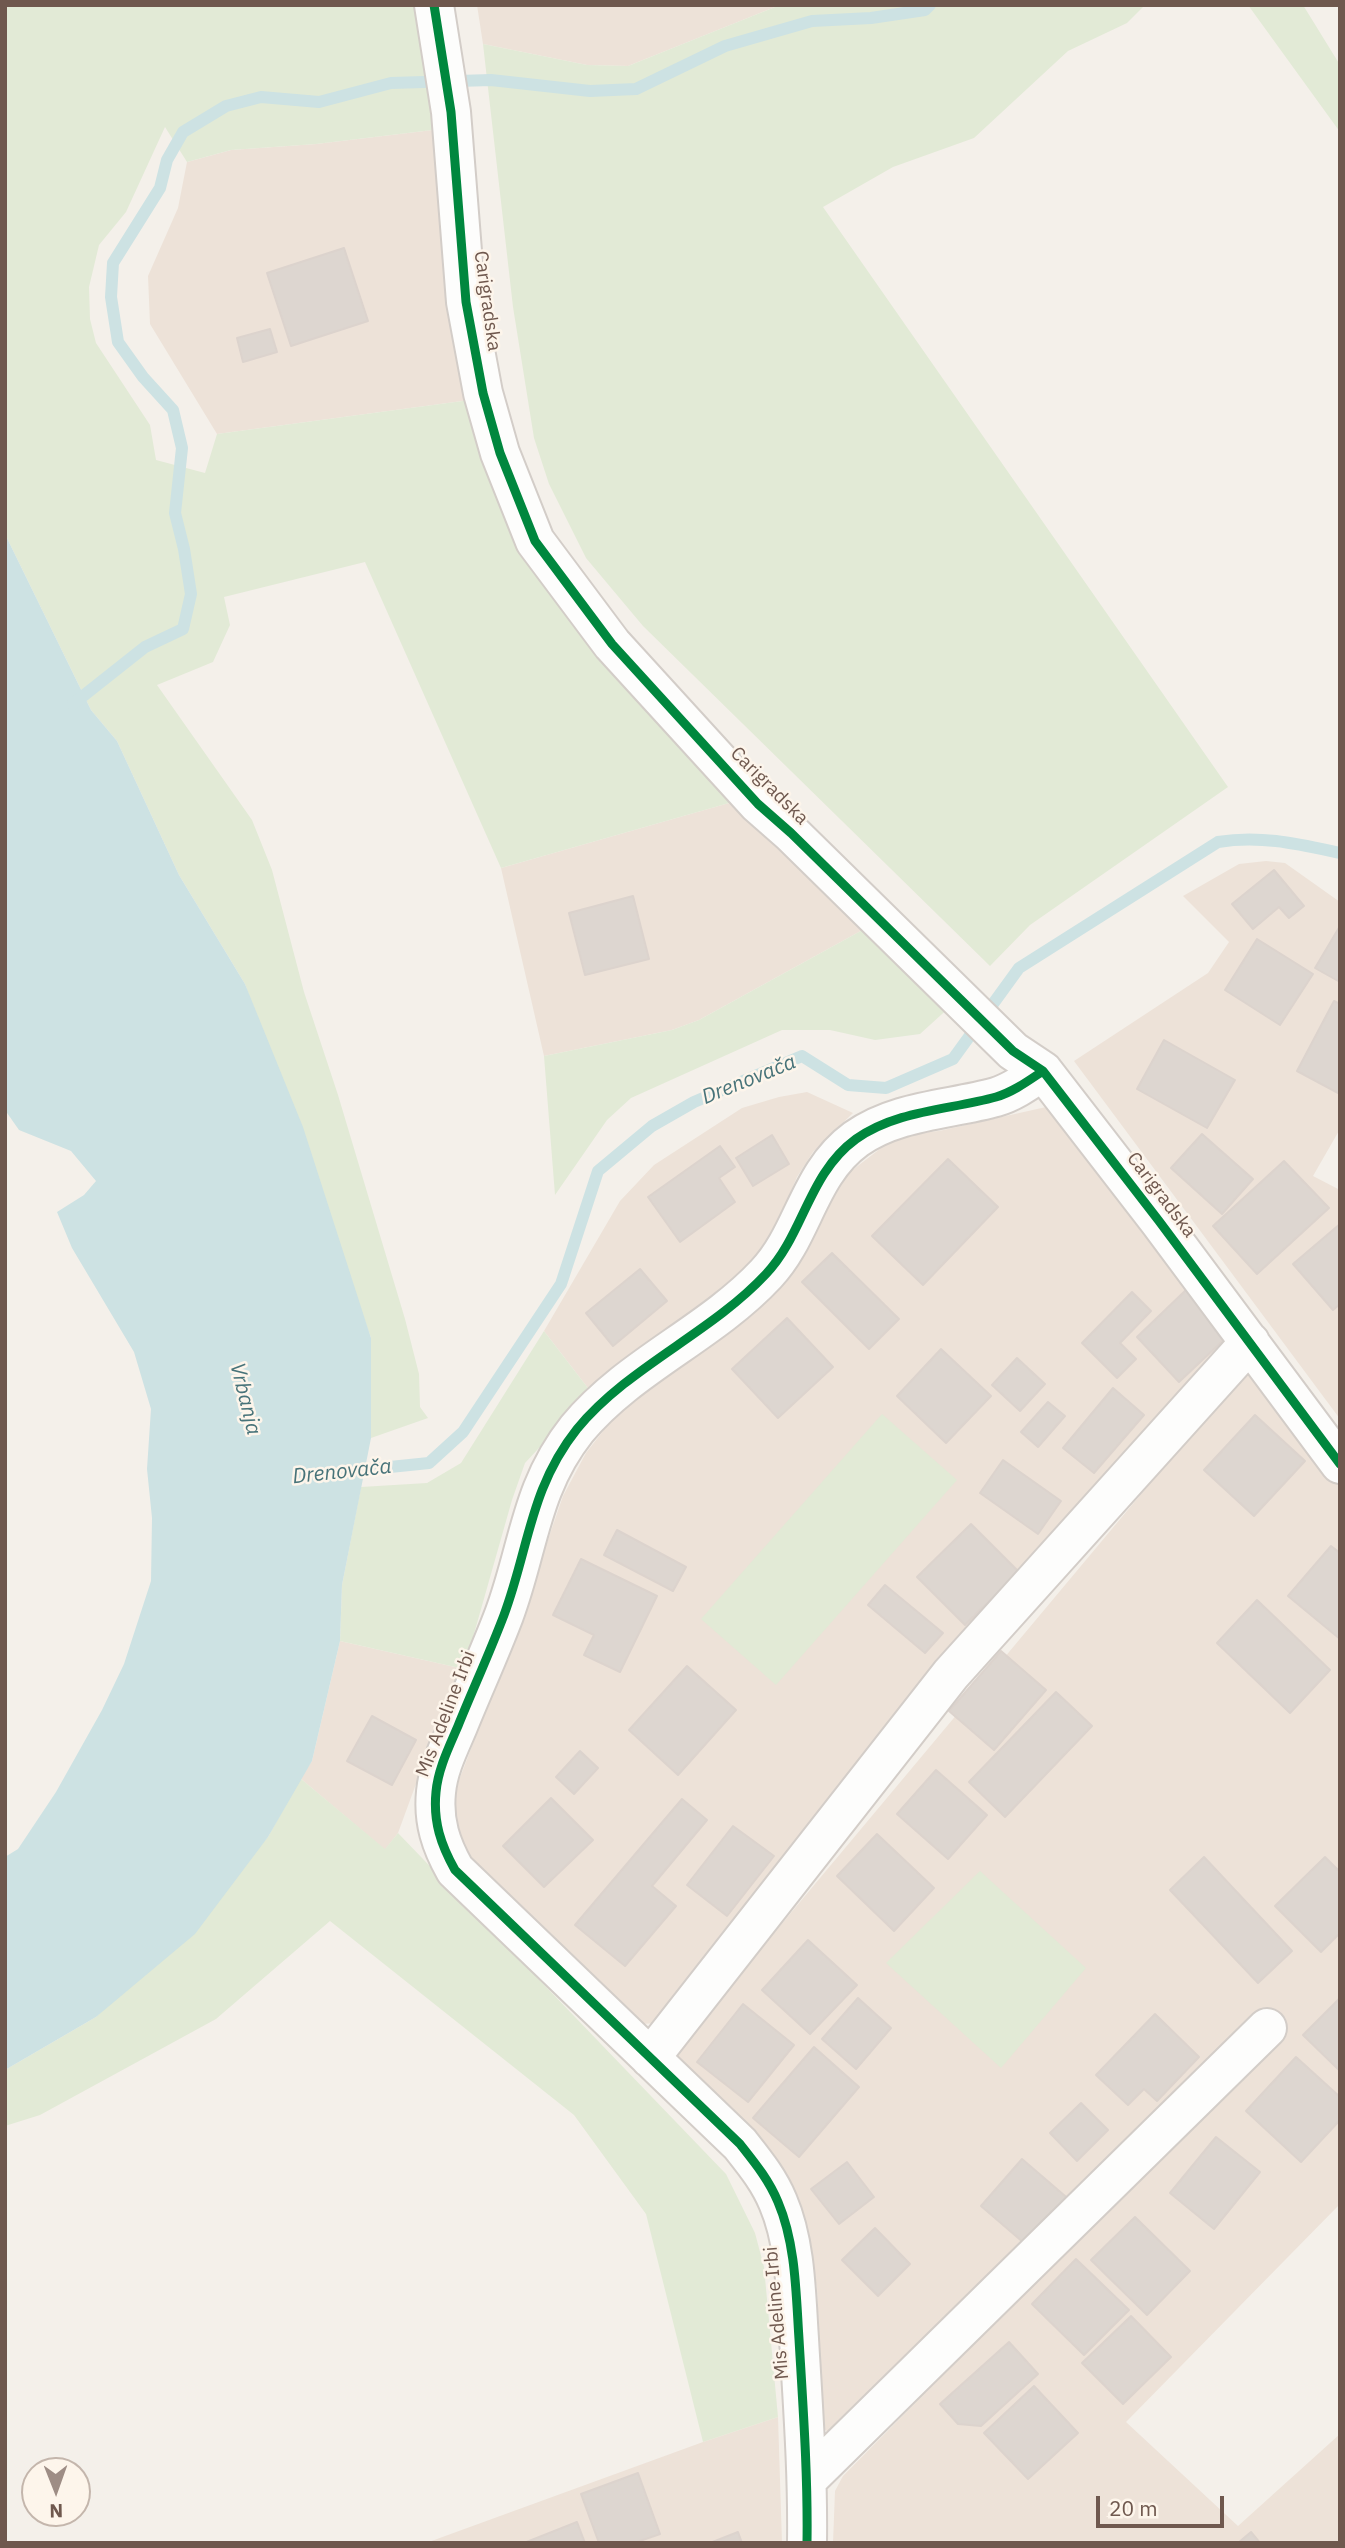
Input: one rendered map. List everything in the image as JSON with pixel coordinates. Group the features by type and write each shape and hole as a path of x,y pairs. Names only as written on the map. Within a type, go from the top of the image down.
{"street":[{"name":"Carigradska","path":"434,9 451,112 466,302 483,393 500,453 535,541 612,644 758,804 791,833 965,1005 1028,1061 1250,1342 1340,1464"},
{"name":"Mis Adeline Irbi","path":"807,2543 808,2479 795,2280 790,2243 779,2204 764,2175 740,2144 455,1870 442,1846 435,1817 436,1790 442,1763 505,1614 536,1501 554,1461 579,1427 617,1389 739,1301 769,1272 818,1180 835,1159 857,1139 905,1115 996,1097 1012,1091 1028,1061"},
{"path":"650,2058 951,1674 1250,1342"},
{"path":"808,2479 1267,2028"}],"shaded area":[{"path":"477,5 780,5 628,66 587,65 483,44"},
{"path":"441,129 470,400 217,434 150,324 148,276 178,208 187,162 231,150 316,144"},
{"path":"743,799 877,922 699,1020 672,1030 544,1056 501,868"},
{"path":"1266,861 1285,863 1340,902 1340,1129 1313,1176 1340,1190 1340,1419 1074,1061 1208,973 1229,942 1183,896 1239,864"},
{"path":"807,1092 853,1113 813,1152 797,1177 767,1247 756,1263 591,1392 544,1331 620,1201 654,1165 742,1108"},
{"path":"1055,1105 1239,1331 655,2023 643,2024 464,1857 450,1816 453,1796 522,1615 563,1496 586,1453 617,1413 821,1210 846,1175 898,1135 939,1131"},
{"path":"1249,1365 1340,1475 1340,2204 1126,2422 1238,2526 1340,2434 1340,2543 833,2543 835,2491 843,2476 1283,2032 833,2436 823,2428 817,2288 807,2230 793,2185 672,2055"},
{"path":"340,1641 464,1669 431,1743 398,1833 385,1850 300,1778 312,1761"},
{"path":"778,2417 782,2543 426,2543 703,2442"}],"green space":[{"path":"5,5 419,5 441,129 316,144 231,150 187,162 165,127 126,212 99,245 89,287 90,319 96,343 150,425 156,460 205,473 217,434 470,400 497,463 743,799 501,868 365,562 224,597 230,625 213,662 157,685 252,820 272,870 304,992 405,1319 419,1374 420,1407 428,1418 371,1438 371,1338 245,984 179,875 117,741 91,710 5,534"},
{"path":"780,5 1145,5 1127,23 1068,51 974,138 893,167 823,207 1228,787 1030,925 990,966 643,626 586,558 549,484 534,438 513,307 483,44 587,65 628,66"},
{"path":"1248,5 1303,5 1340,65 1340,132"},
{"path":"877,922 952,1005 920,1034 875,1040 830,1030 782,1030 631,1098 607,1120 555,1195 544,1056 672,1030 699,1020"},
{"path":"544,1331 591,1392 525,1463 464,1669 340,1641 342,1585 361,1487 427,1483 461,1463"},
{"path":"882,1414 957,1480 776,1685 701,1619"},
{"path":"300,1778 385,1849 398,1833 726,2174 755,2233 764,2267 778,2417 703,2442 646,2214 574,2115 330,1921 216,2019 40,2115 5,2126 5,2070 96,2017 268,1837"},
{"path":"980,1871 1086,1968 1001,2068 886,1963"}],"water":[{"name":"Vrbanja","path":"5,534 91,710 117,741 179,875 245,984 303,1127 371,1338 371,1438 342,1585 340,1641 312,1761 268,1837 195,1934 96,2017 5,2070 5,1857 18,1849 56,1792 102,1710 124,1664 151,1581 152,1518 147,1469 151,1409 134,1352 72,1248 57,1212 84,1195 96,1181 71,1151 19,1130 5,1110"}],"building":[{"path":"344,248 368,321 291,346 267,273"},
{"path":"270,329 277,352 243,362 237,338"},
{"path":"1274,870 1304,906 1289,918 1279,907 1253,929 1232,904"},
{"path":"633,896 649,959 585,975 569,913"},
{"path":"1340,926 1340,982 1315,968"},
{"path":"1257,939 1313,974 1280,1025 1225,990"},
{"path":"1334,1001 1340,1004 1340,1094 1297,1071"},
{"path":"1164,1040 1235,1080 1207,1128 1137,1089"},
{"path":"1202,1134 1253,1179 1222,1214 1171,1168"},
{"path":"772,1135 789,1164 753,1186 736,1158"},
{"path":"720,1146 735,1167 719,1178 735,1202 680,1242 648,1197"},
{"path":"948,1159 998,1207 923,1285 872,1236"},
{"path":"1284,1161 1329,1208 1257,1274 1213,1226"},
{"path":"1340,1224 1340,1304 1333,1310 1293,1264"},
{"path":"832,1253 899,1319 869,1349 802,1282"},
{"path":"640,1269 667,1301 613,1346 586,1313"},
{"path":"1187,1289 1230,1334 1179,1382 1137,1337"},
{"path":"1132,1292 1151,1311 1120,1343 1136,1359 1117,1378 1082,1343"},
{"path":"787,1318 833,1367 778,1418 732,1369"},
{"path":"941,1349 991,1396 946,1443 897,1396"},
{"path":"1017,1358 1045,1384 1020,1411 992,1385"},
{"path":"1113,1388 1144,1415 1094,1473 1063,1448"},
{"path":"1048,1402 1065,1416 1038,1447 1021,1432"},
{"path":"1255,1415 1305,1461 1254,1516 1204,1470"},
{"path":"1003,1460 1061,1501 1038,1534 980,1493"},
{"path":"971,1524 1019,1572 965,1625 917,1577"},
{"path":"617,1530 686,1567 673,1591 604,1555"},
{"path":"1331,1546 1340,1553 1340,1639 1288,1596"},
{"path":"581,1559 657,1596 620,1672 584,1655 594,1635 553,1615"},
{"path":"885,1585 943,1633 925,1653 868,1605"},
{"path":"1257,1600 1330,1670 1290,1713 1217,1643"},
{"path":"1001,1651 1046,1690 994,1750 949,1711"},
{"path":"687,1666 736,1710 678,1775 629,1730"},
{"path":"1056,1692 1092,1726 1005,1817 969,1782"},
{"path":"372,1716 416,1740 392,1785 347,1761"},
{"path":"580,1751 598,1768 574,1794 556,1777"},
{"path":"936,1770 987,1815 948,1859 897,1814"},
{"path":"551,1798 593,1840 544,1887 503,1846"},
{"path":"682,1799 707,1820 652,1886 676,1906 625,1966 575,1925"},
{"path":"733,1826 774,1856 727,1916 687,1885"},
{"path":"877,1834 934,1888 894,1931 837,1876"},
{"path":"1204,1857 1292,1951 1258,1983 1170,1890"},
{"path":"1325,1857 1340,1872 1340,1933 1321,1952 1275,1906"},
{"path":"808,1940 857,1985 810,2034 762,1990"},
{"path":"858,1998 891,2028 856,2069 822,2039"},
{"path":"1340,1998 1340,2071 1303,2035"},
{"path":"743,2004 794,2045 748,2102 697,2062"},
{"path":"1155,2014 1199,2057 1157,2101 1144,2089 1128,2105 1096,2075"},
{"path":"814,2047 859,2087 799,2157 753,2118"},
{"path":"1296,2057 1340,2097 1340,2120 1301,2162 1246,2111"},
{"path":"1081,2103 1108,2130 1077,2161 1050,2133"},
{"path":"1216,2137 1260,2172 1214,2229 1170,2193"},
{"path":"1022,2159 1072,2202 1031,2249 981,2206"},
{"path":"847,2162 874,2197 839,2224 811,2189"},
{"path":"1135,2217 1190,2271 1147,2315 1091,2260"},
{"path":"875,2228 910,2264 878,2296 842,2260"},
{"path":"1076,2259 1129,2310 1084,2355 1032,2304"},
{"path":"1131,2316 1171,2357 1123,2404 1082,2363"},
{"path":"1009,2342 1038,2374 981,2426 958,2424 940,2404"},
{"path":"1034,2386 1078,2433 1028,2479 984,2433"},
{"path":"638,2473 660,2534 634,2543 599,2543 581,2494"},
{"path":"577,2522 585,2543 524,2543"},
{"path":"738,2532 742,2543 710,2543"},
{"path":"1251,2532 1260,2543 1238,2543"}],"waterway":[{"path":"73,704 145,647 183,629 191,594 175,513 182,448 173,410 143,377 118,342 111,297 113,263 160,188 167,160 183,132 226,106 261,97 319,102 391,83 491,80 590,91 636,89 725,46 812,21 871,18 925,10 930,5"},
{"name":"Drenovača","path":"351,1471 429,1463 463,1432 561,1284 598,1171 652,1126 694,1102 802,1056 848,1085 886,1088 953,1059 1019,968 1218,842 1264,840 1340,853"}],"cycle path":[{"path":"434,5 451,112 466,302 483,393 500,453 535,541 612,644 758,804 791,833 1013,1051 1043,1071 1159,1221 1340,1464"},
{"path":"807,2543 805,2441 796,2287 784,2218 774,2194 740,2144 455,1870 442,1842 437,1823 437,1783 441,1767 504,1615 540,1496 561,1451 577,1429 621,1387 720,1315 766,1274 789,1241 827,1169 856,1139 872,1129 906,1116 1002,1095 1043,1071"}]}
